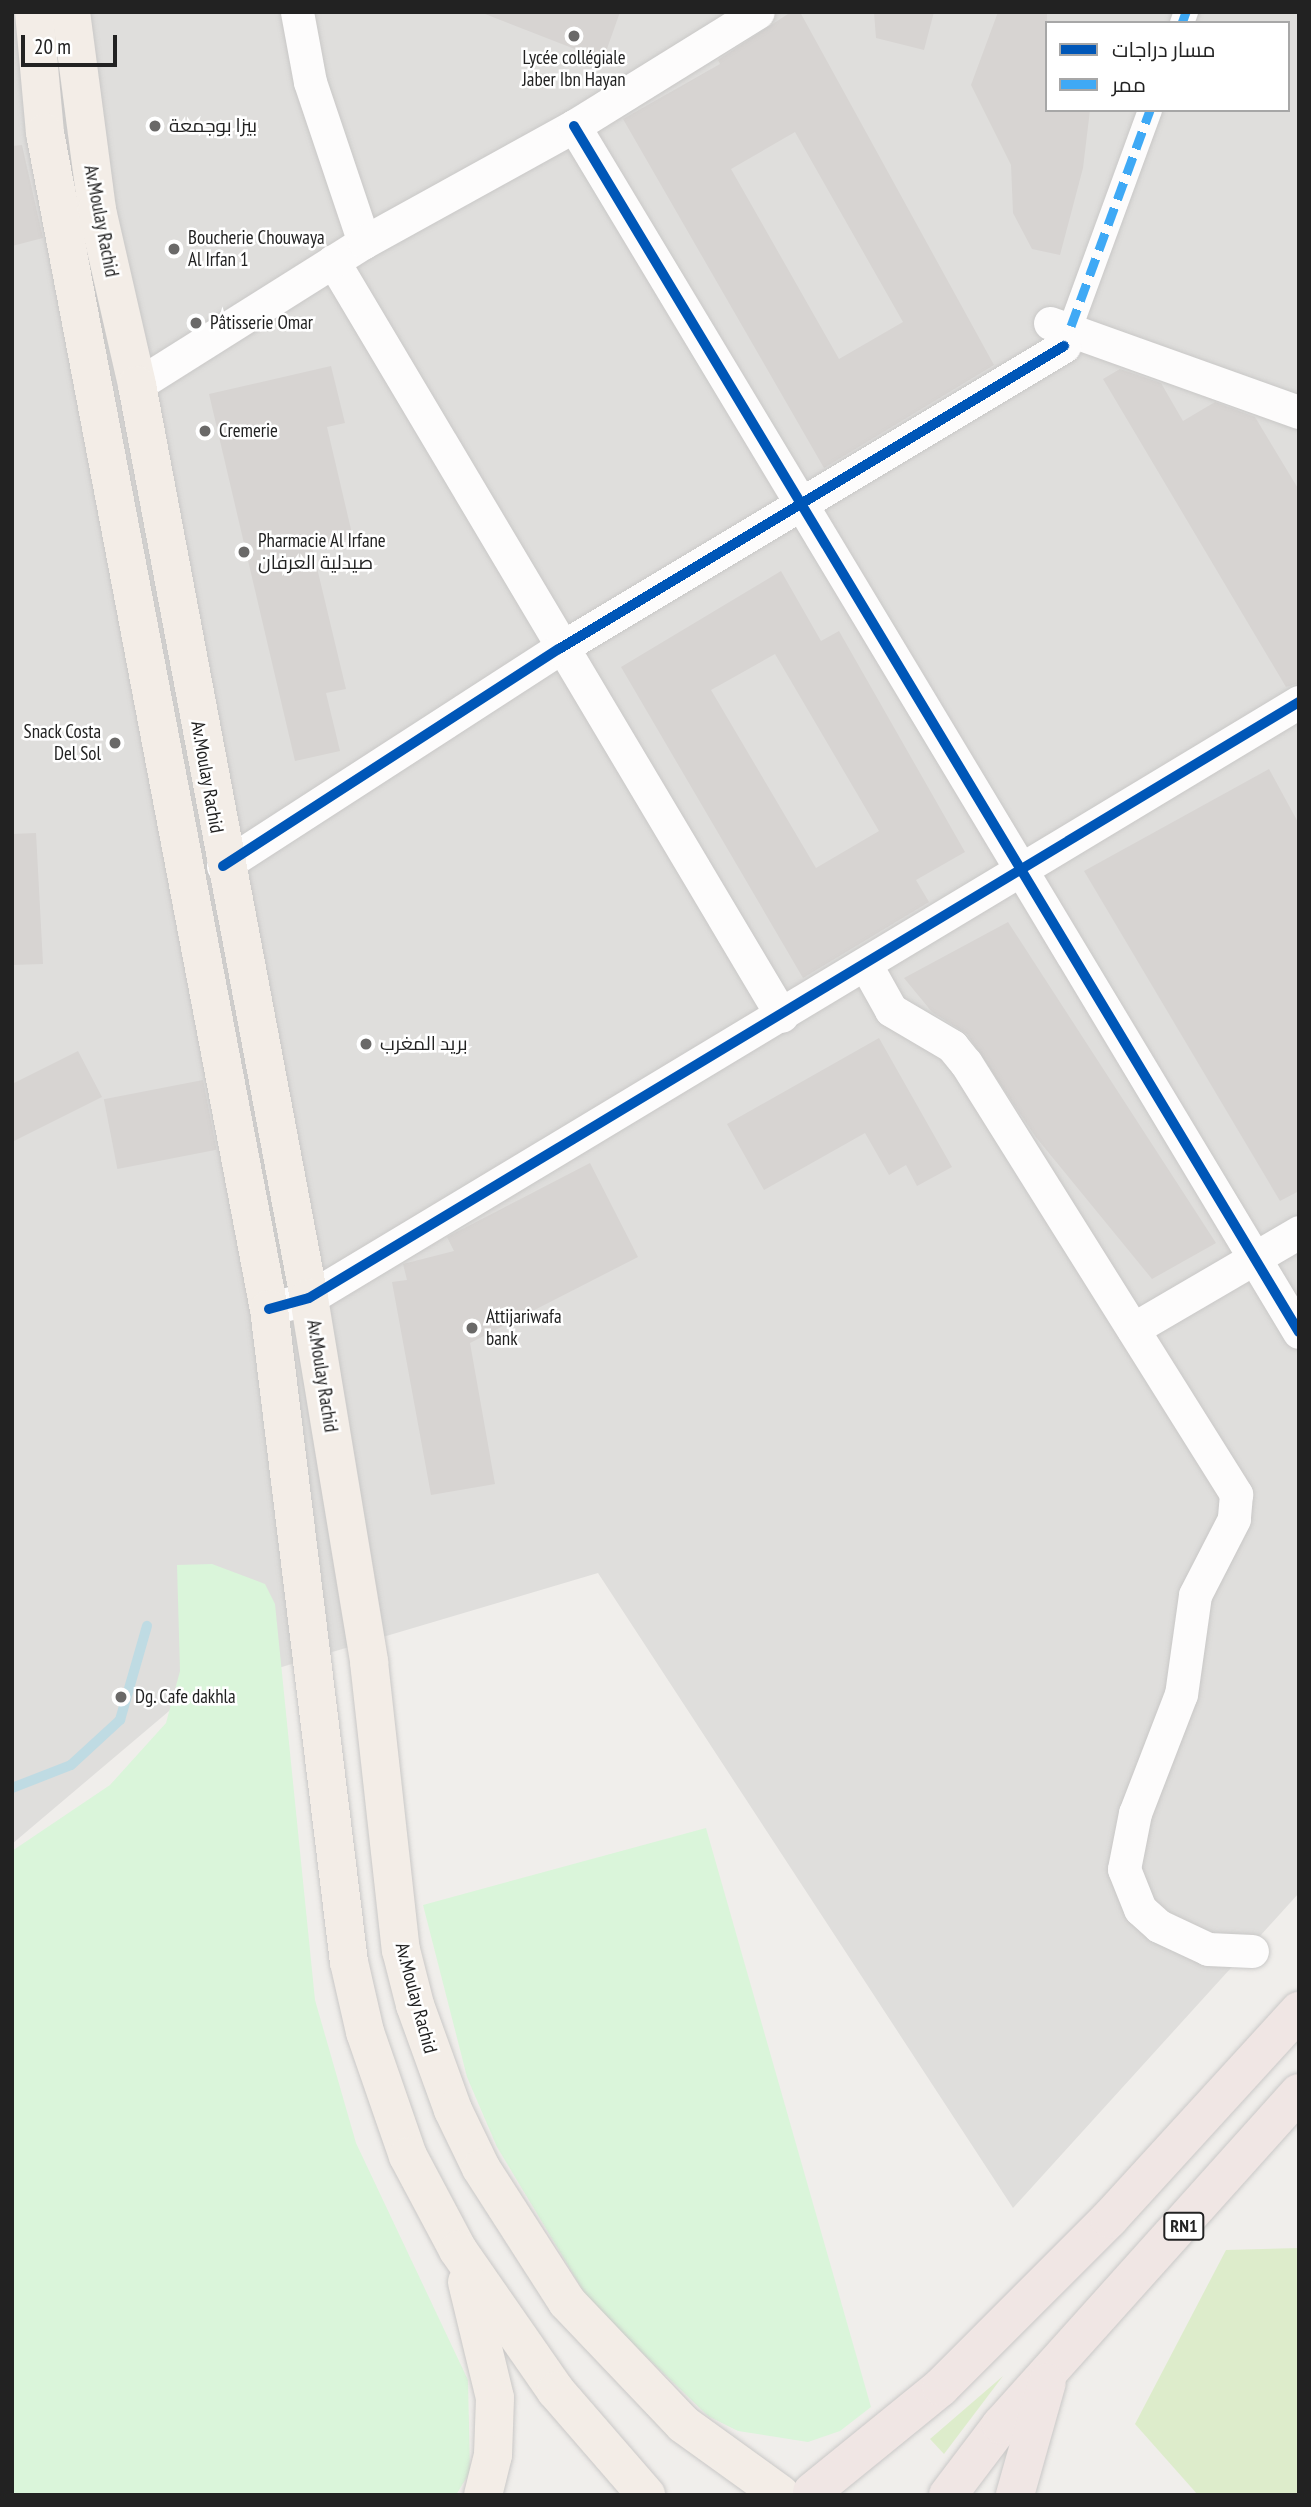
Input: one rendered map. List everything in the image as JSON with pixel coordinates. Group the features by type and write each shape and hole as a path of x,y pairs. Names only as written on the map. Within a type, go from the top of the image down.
{"highway":[{"path":"799,2494 949,2379 1109,2219 1299,2011"},
{"name":"RN1","path":"948,2495 1001,2426 1048,2378 1299,2093"},
{"path":"1015,2495 1048,2378"}],"main road":[{"name":"Av.Moulay Rachid","path":"34,12 50,160 269,1309 349,1962 391,2114 458,2250 556,2390 646,2495"},
{"name":"Av.Moulay Rachid","path":"71,12 97,210 137,385 223,866 309,1298 369,1662 401,1950 453,2110 534,2257 596,2337 683,2424 799,2494"},
{"path":"458,2250 495,2398 493,2455 483,2495"}],"street":[{"path":"298,12 310,82 363,242"},
{"path":"137,385 363,242 574,126 758,12"},
{"path":"223,866 559,649 806,506 1061,332 1149,112"},
{"path":"574,126 806,506 1251,1261 1299,1332"},
{"path":"333,261 559,649 782,1016"},
{"path":"1061,332 1299,412"},
{"path":"269,1309 309,1298 867,967 1299,702"},
{"path":"867,967 891,1010 953,1046 965,1063 1238,1501 1195,1595 1186,1672 1135,1813 1126,1885 1159,1926 1208,1949 1252,1951"},
{"path":"1133,1329 1299,1232"}],"shaded area":[{"path":"12,12 1299,12 1299,1893 1013,2208 598,1573 188,1695 12,1844"}],"green space":[{"path":"212,1564 265,1584 275,1604 315,2000 356,2143 468,2380 470,2472 456,2495 12,2495 12,1851 110,1785 166,1723 180,1671 177,1565"},
{"path":"706,1828 871,2407 840,2431 808,2442 738,2431 708,2416 590,2302 497,2147 467,2077 423,1905"},
{"path":"1299,2248 1299,2495 1198,2495 1135,2424 1226,2250"},
{"path":"1003,2376 944,2454 930,2439"}],"building":[{"name":"Lycée collégiale Jaber Ibn Hayan","path":"480,12 620,12 603,60"},
{"path":"791,12 800,12 994,365 824,468 623,119 720,64 718,60","holes":["795,132 903,322 839,359 731,169"]},
{"path":"874,12 934,12 924,50 876,38"},
{"path":"998,12 1047,12 1045,112 1090,112 1083,168 1060,255 1032,249 1013,213 1011,165 971,85"},
{"path":"22,145 43,238 12,246 12,146"},
{"path":"331,366 345,423 327,427 353,538 312,547 346,689 326,693 340,751 295,761 209,394"},
{"path":"1120,369 1161,383 1183,421 1215,402 1255,417 1299,490 1299,683 1286,687 1103,379"},
{"path":"781,571 821,641 839,631 965,852 916,880 929,902 803,978 621,667","holes":["775,654 879,831 816,868 711,690"]},
{"path":"1269,769 1299,824 1299,1191 1280,1201 1084,871"},
{"path":"36,833 43,964 12,965 12,834"},
{"path":"1008,922 1216,1243 1152,1279 1035,1136 967,1034 932,1012 904,978"},
{"path":"879,1038 952,1167 917,1186 906,1165 889,1175 865,1133 764,1190 727,1124"},
{"path":"78,1051 102,1097 12,1142 12,1084"},
{"path":"203,1080 217,1150 117,1169 104,1099"},
{"path":"590,1163 638,1257 470,1343 495,1484 431,1495 392,1282 407,1280 403,1264 454,1251 447,1237"}],"waterway":[{"path":"12,1788 71,1765 120,1720 147,1626"}],"marked path":[{"path":"1183,21 1186,12"},
{"path":"1071,326 1149,112"}],"cycle path":[{"path":"574,126 1299,1332"},
{"path":"223,866 559,649 1064,346"},
{"path":"269,1309 309,1298 1299,702"}],"place":[{"name":"Lycée collégiale Jaber Ibn Hayan","path":"574,36"},
{"name":"بيزا بوجمعة","path":"155,126"},
{"name":"Boucherie Chouwaya Al Irfan 1","path":"174,249"},
{"name":"Pâtisserie Omar","path":"196,323"},
{"name":"Cremerie","path":"205,431"},
{"name":"Pharmacie Al Irfane صيدلية العرفان","path":"244,552"},
{"name":"Snack Costa Del Sol","path":"115,743"},
{"name":"بريد المغرب","path":"366,1044"},
{"name":"Attijariwafa bank","path":"472,1328"},
{"name":"Dg. Cafe dakhla","path":"121,1697"}]}
